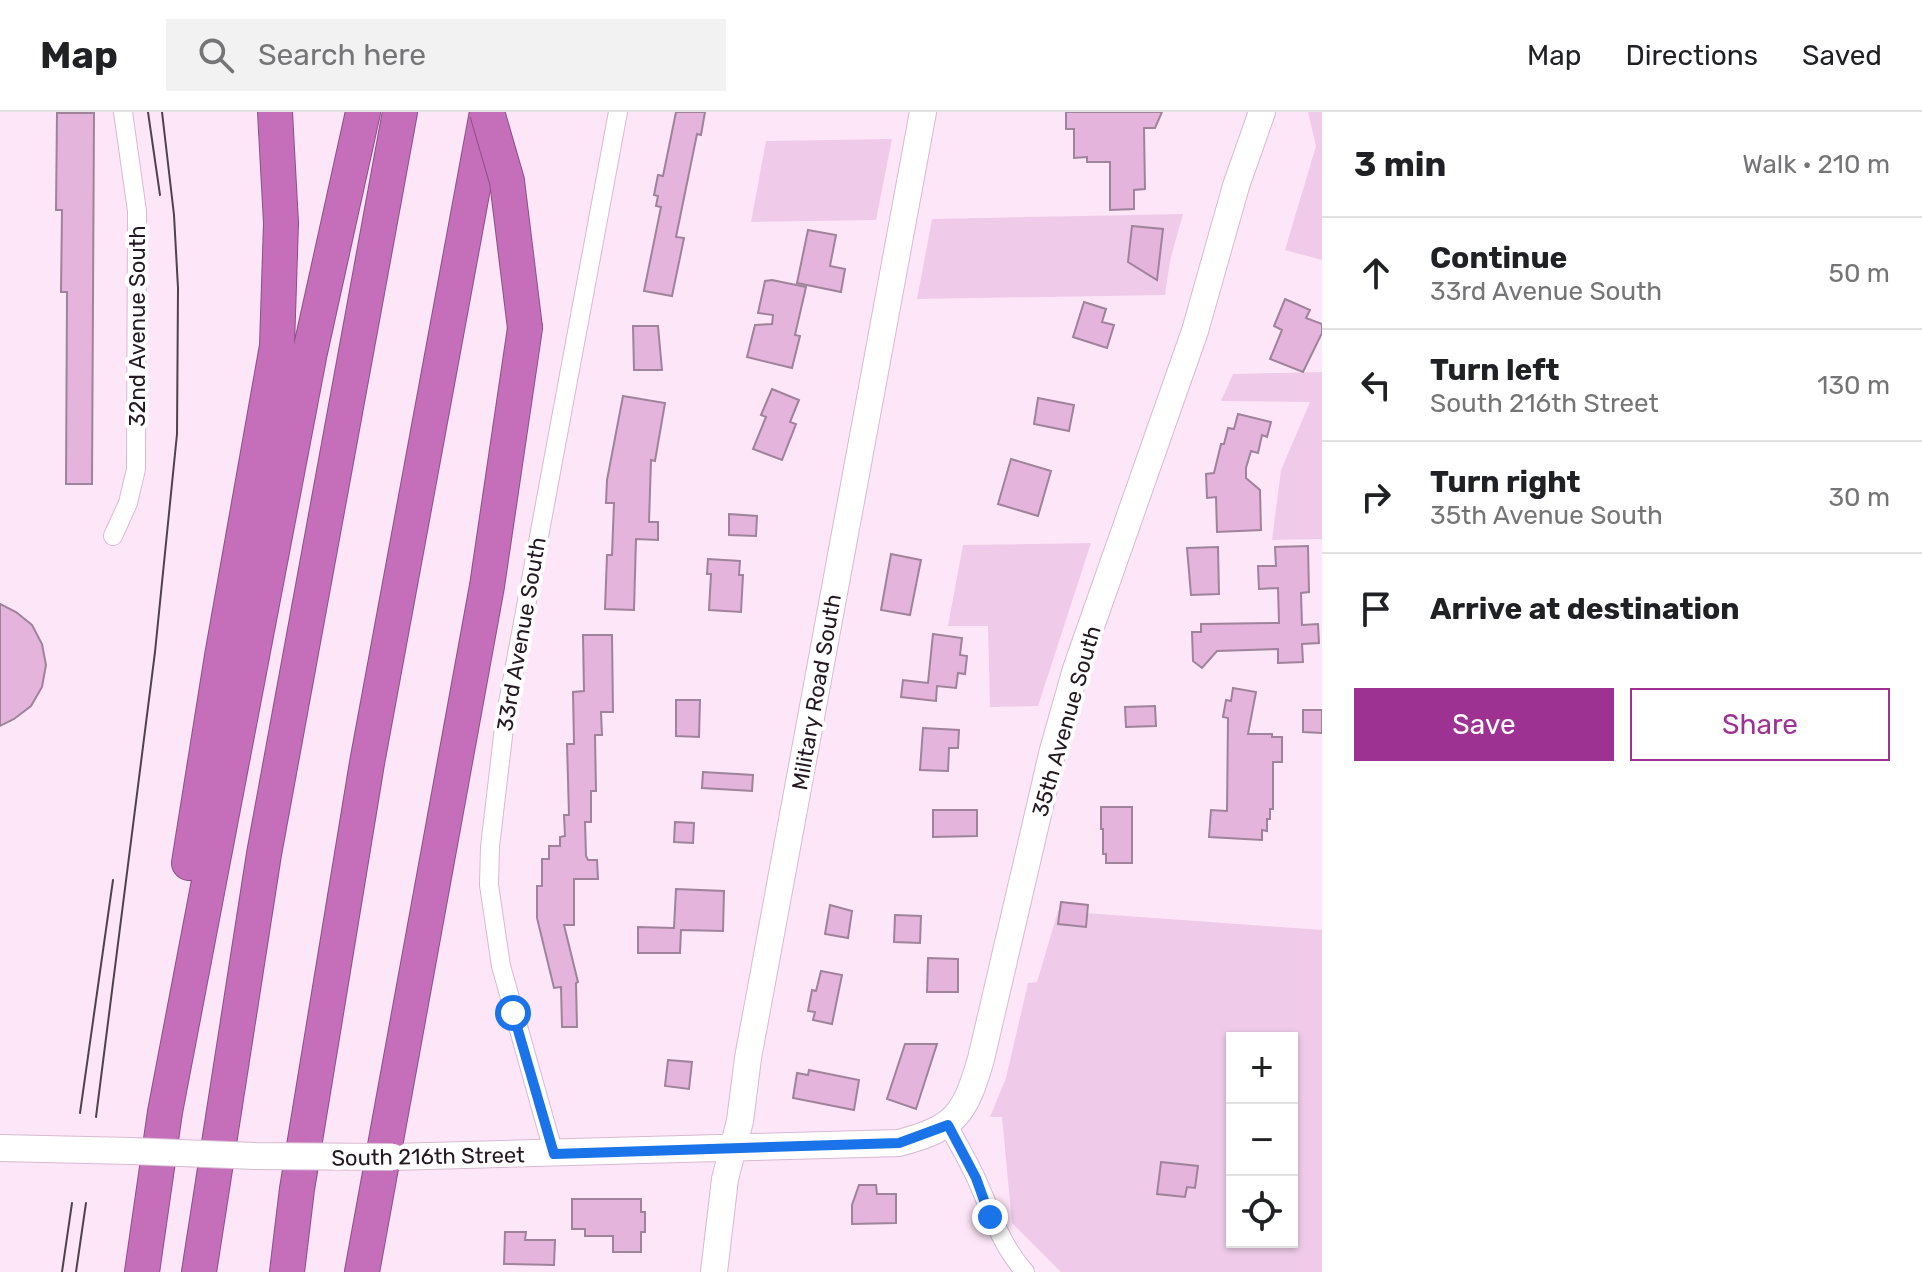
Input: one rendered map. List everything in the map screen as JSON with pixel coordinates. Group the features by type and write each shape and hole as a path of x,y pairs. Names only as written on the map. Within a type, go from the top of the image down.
{"highway":[{"path":"136,1272 149,1121 222,656 277,346 281,223 275,112"},
{"path":"142,1272 165,1112 203,910 310,352 363,112"},
{"path":"199,1272 264,854 400,112"},
{"path":"362,1272 487,586 525,328 507,181 487,112"},
{"path":"287,1272 297,1189 367,763 487,112"}],"main road":[{"name":"Military Road South","path":"714,1272 725,1179 923,112"},
{"name":"35th Avenue South","path":"948,1125 972,1092 1053,750 1076,669 1190,346 1236,186 1262,112"},
{"name":"South 216th Street","path":"0,1148 255,1156 554,1154 899,1143 948,1125"}],"street":[{"name":"32nd Avenue South","path":"113,536 128,503 136,469 137,211 123,112"},
{"name":"33rd Avenue South","path":"554,1154 501,966 489,885 490,847 505,719 618,112"},
{"path":"948,1125 976,1178 1004,1245 1025,1272"}],"shaded area":[{"path":"1308,112 1322,112 1322,260 1285,250 1316,146"},
{"path":"892,139 876,220 751,222 766,141"},
{"path":"1183,214 1170,261 1165,295 917,299 932,219"},
{"path":"1322,372 1322,539 1272,540 1281,470 1310,402 1221,401 1233,374"},
{"path":"1091,543 1038,706 990,707 988,626 948,626 963,545"},
{"path":"1058,911 1322,930 1322,1272 1061,1272 1012,1223 1002,1117 990,1117 1006,1078 1028,983 1037,982"}],"building":[{"path":"676,112 705,112 701,135 697,134 676,237 684,238 672,296 644,291 661,207 656,206 658,196 654,195 658,175 663,176"},
{"path":"1066,112 1162,112 1155,128 1144,128 1145,189 1134,190 1134,209 1110,210 1110,162 1087,162 1087,157 1074,158 1074,129 1066,129"},
{"path":"57,113 94,113 92,484 66,484 67,292 61,292 62,210 56,210"},
{"path":"1132,226 1163,229 1157,280 1128,262"},
{"path":"808,230 836,235 830,266 845,269 841,292 797,283"},
{"path":"765,281 806,287 795,335 800,336 792,368 747,357 755,325 772,324 773,315 758,313"},
{"path":"1285,299 1310,310 1306,318 1322,324 1322,333 1303,372 1270,359 1282,330 1274,326"},
{"path":"1084,302 1106,309 1102,322 1114,325 1107,348 1073,337"},
{"path":"633,326 658,326 662,370 634,370"},
{"path":"772,389 799,400 790,422 796,424 782,460 753,449 766,417 761,415"},
{"path":"623,396 665,403 655,461 651,460 649,522 658,522 658,540 636,539 634,610 605,609 607,555 612,555 614,503 606,503 607,480"},
{"path":"1038,398 1074,405 1069,431 1034,424"},
{"path":"1238,414 1271,422 1267,437 1262,435 1258,453 1251,451 1246,468 1246,478 1260,490 1261,530 1217,532 1216,497 1207,498 1206,474 1214,473 1221,444 1224,444 1228,428 1234,429"},
{"path":"1011,459 1051,471 1038,516 998,504"},
{"path":"729,514 757,516 756,536 729,535"},
{"path":"1308,546 1309,592 1301,593 1302,625 1318,624 1319,643 1302,644 1303,662 1278,663 1278,649 1217,651 1202,668 1193,661 1192,632 1201,632 1201,624 1279,623 1278,588 1259,589 1258,566 1276,566 1275,547"},
{"path":"1218,547 1219,594 1191,595 1187,548"},
{"path":"891,554 921,560 910,615 881,610"},
{"path":"708,559 740,561 739,575 743,575 741,612 709,610 711,574 707,574"},
{"path":"0,604 32,625 42,644 46,665 42,687 31,706 0,726"},
{"path":"933,634 962,638 960,655 967,656 965,674 958,673 956,688 937,686 936,701 901,697 903,680 928,683"},
{"path":"583,635 612,635 613,712 601,712 602,735 595,735 596,791 591,791 591,822 585,822 586,856 588,860 597,860 598,879 574,879 574,925 564,925 578,982 577,1027 562,1027 561,987 554,988 537,918 537,886 542,886 542,859 549,859 549,846 560,846 560,837 565,836 564,815 569,815 567,744 574,744 573,692 584,691"},
{"path":"1233,688 1256,692 1248,734 1282,737 1282,762 1273,762 1273,809 1270,809 1270,819 1267,819 1267,831 1262,830 1262,840 1209,837 1211,810 1227,811 1228,718 1223,717 1226,700 1231,701"},
{"path":"676,700 700,700 699,737 676,736"},
{"path":"1155,706 1156,726 1126,727 1125,707"},
{"path":"1303,710 1322,710 1322,733 1303,732"},
{"path":"923,728 959,730 958,748 949,748 948,771 920,770"},
{"path":"703,772 753,775 752,791 702,788"},
{"path":"1101,807 1132,807 1132,863 1106,863"},
{"path":"933,810 977,810 977,836 933,837"},
{"path":"675,822 694,823 693,843 674,842"},
{"path":"676,889 724,891 723,931 681,930 680,953 638,953 638,927 674,928"},
{"path":"1061,902 1088,905 1086,927 1058,924"},
{"path":"830,905 852,911 848,938 825,934"},
{"path":"895,915 921,916 920,943 894,942"},
{"path":"928,958 958,959 958,992 927,992"},
{"path":"821,971 842,975 832,1024 813,1020 815,1012 808,1011 812,990 816,991"},
{"path":"905,1044 937,1044 916,1109 887,1099"},
{"path":"668,1060 692,1062 689,1089 665,1086"},
{"path":"809,1070 859,1080 854,1110 793,1098 797,1073 808,1075"},
{"path":"1161,1162 1198,1166 1195,1188 1187,1187 1185,1197 1157,1194"},
{"path":"859,1185 876,1185 877,1194 896,1194 896,1223 852,1224 852,1205"},
{"path":"572,1199 641,1199 641,1212 645,1212 645,1232 641,1232 641,1252 613,1252 613,1236 585,1236 585,1229 572,1229"},
{"path":"505,1232 526,1232 525,1240 555,1240 554,1265 504,1264"}],"tram line":[{"path":"148,112 160,195"},
{"path":"96,1117 155,652 177,434 178,288 174,215 162,112"},
{"path":"80,1113 113,880"},
{"path":"62,1272 72,1203"},
{"path":"76,1272 86,1203"}],"route":[{"path":"513,1013 554,1154 899,1143 920,1138 948,1125 976,1178 990,1217"}]}
